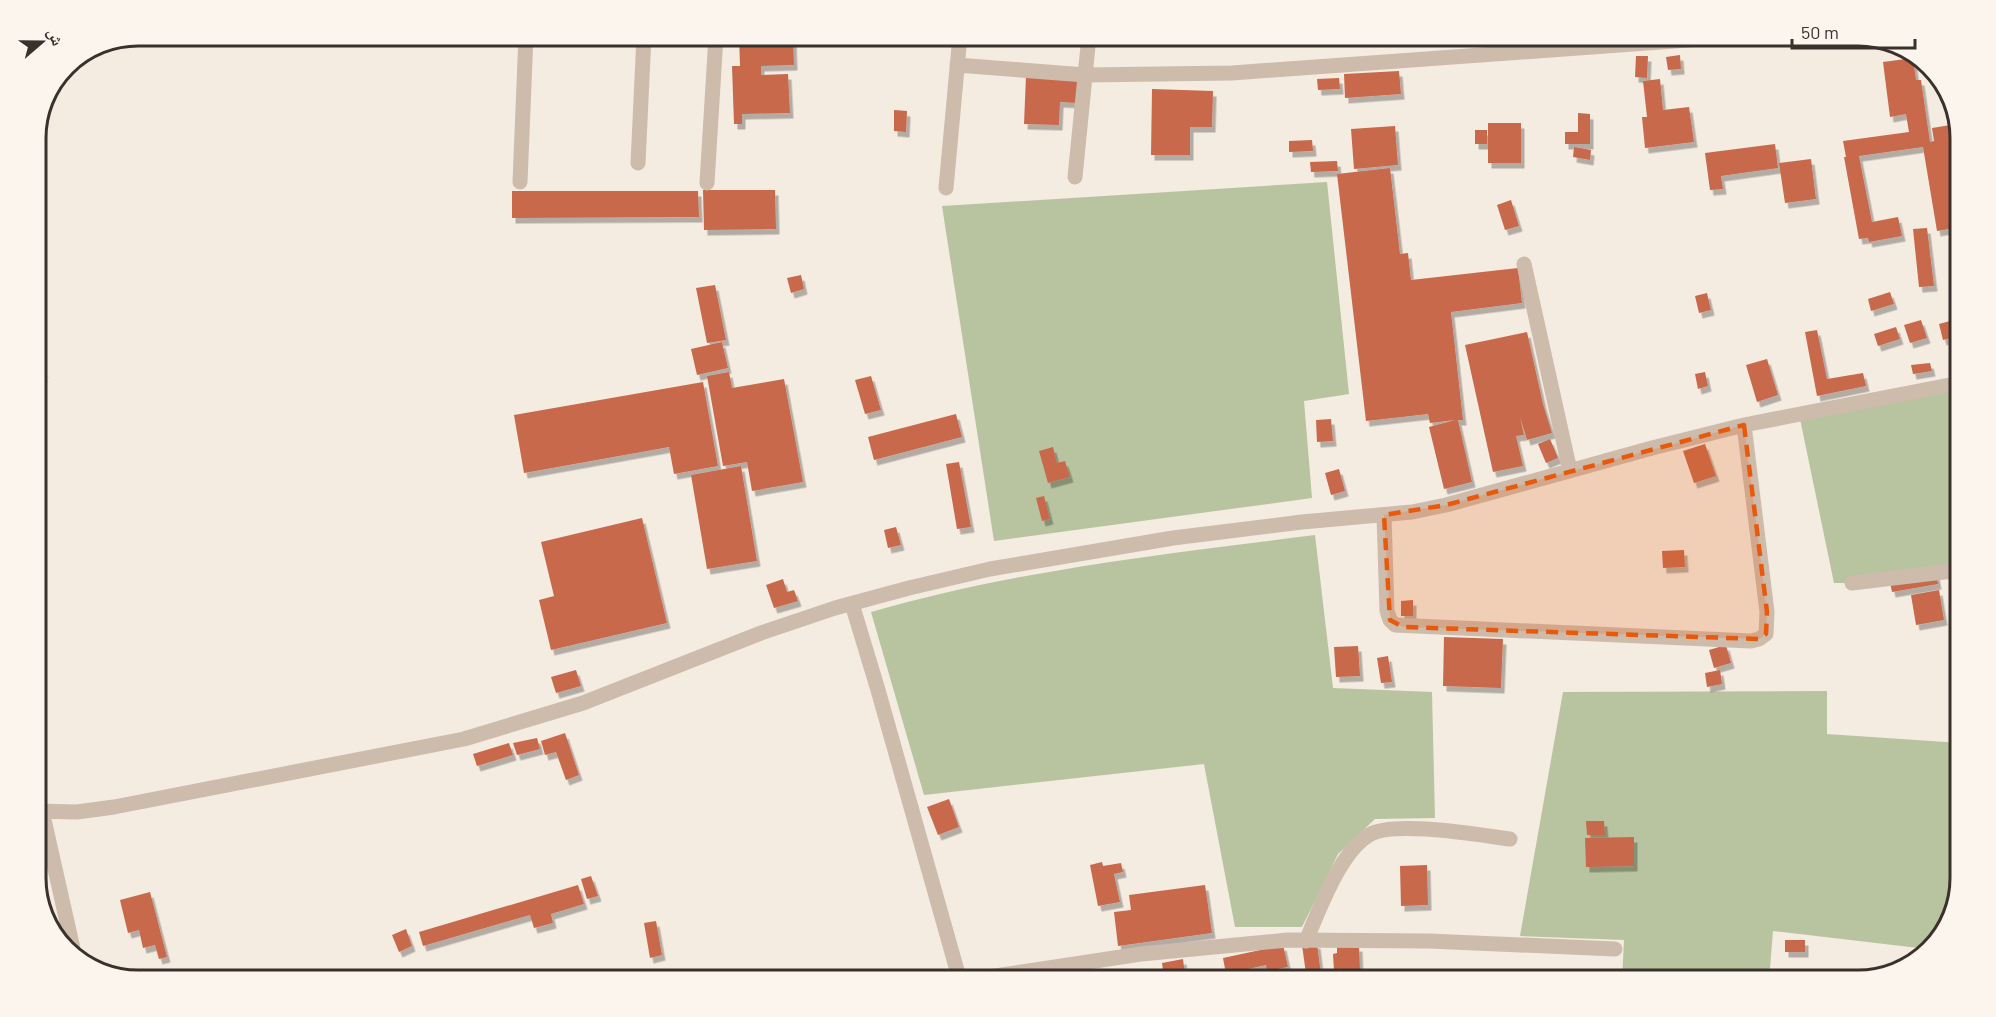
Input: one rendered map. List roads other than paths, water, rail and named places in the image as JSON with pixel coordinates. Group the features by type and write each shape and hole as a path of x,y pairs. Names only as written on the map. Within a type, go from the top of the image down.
{"street":[{"path":"520,182 526,46"},
{"path":"638,163 644,46"},
{"path":"707,183 715,46"},
{"path":"945,188 959,46"},
{"path":"1075,177 1088,46"},
{"path":"957,65 1085,75 1232,73 1605,46"},
{"path":"1524,264 1570,471"},
{"path":"47,811 77,812 114,807 464,739 583,703 761,633 852,604 990,569 1173,538 1302,522 1384,515 1446,505 1744,425 1949,385"},
{"path":"1384,515 1387,610 1390,620 1395,625 1751,641 1759,639 1766,634 1767,612 1744,425"},
{"path":"1852,583 1950,571"},
{"path":"852,604 958,970"},
{"path":"1306,940 1332,879 1350,854 1367,836 1381,830 1445,830 1509,839"},
{"path":"47,843 71,941"},
{"path":"1034,970 1141,954 1288,940 1429,941 1615,949"}]}
